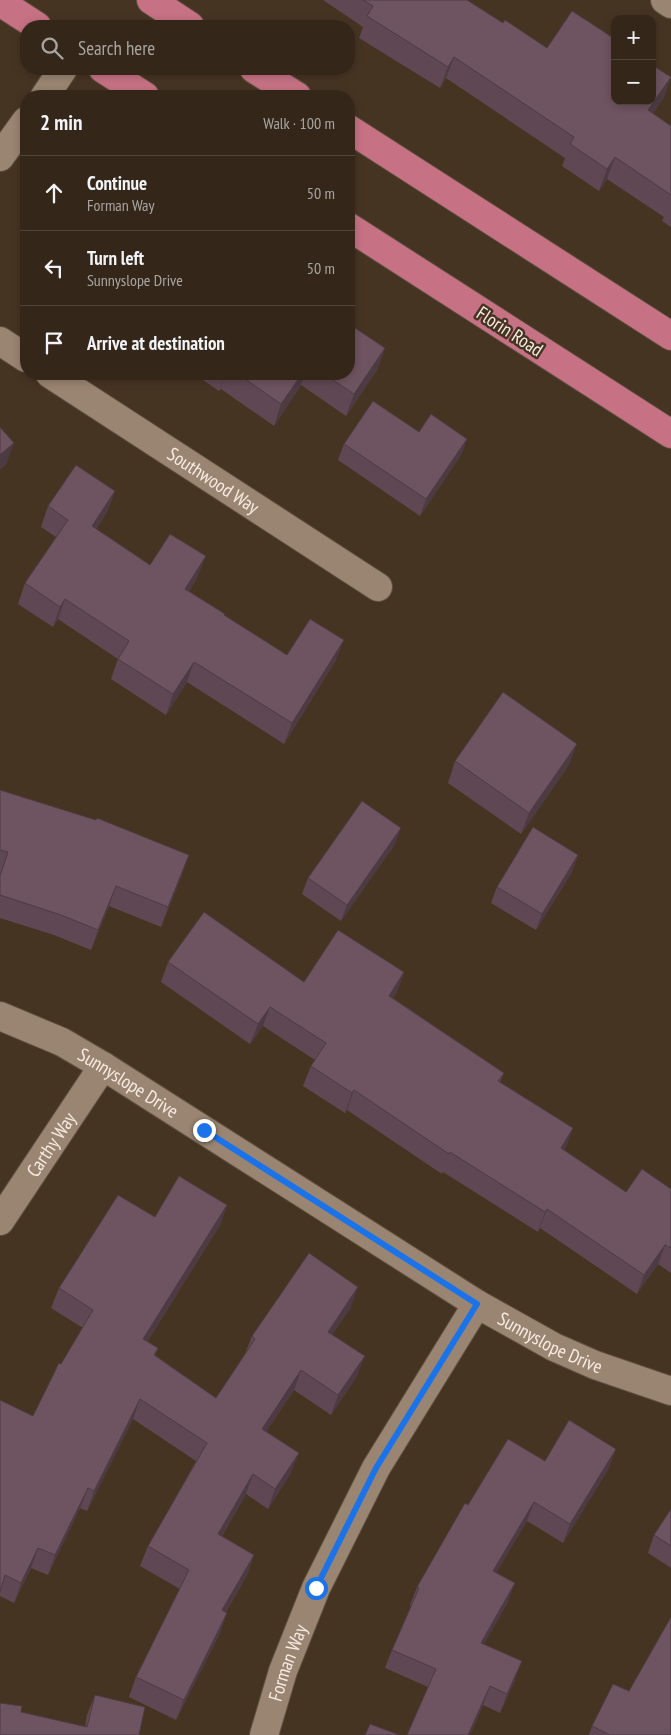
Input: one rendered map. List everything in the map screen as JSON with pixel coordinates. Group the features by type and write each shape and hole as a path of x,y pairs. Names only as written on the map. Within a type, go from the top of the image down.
{"main road":[{"path":"151,0 181,20"},
{"path":"0,2 28,20"},
{"path":"112,75 136,90"},
{"path":"264,75 287,90"},
{"path":"355,133 671,336"},
{"name":"Florin Road","path":"355,231 671,434"}],"street":[{"path":"666,0 671,4"},
{"path":"49,90 59,75"},
{"path":"0,157 20,129"},
{"path":"0,341 20,354"},
{"name":"Southwood Way","path":"59,380 378,587"},
{"name":"Sunnyslope Drive","path":"0,1016 62,1042 103,1066 477,1304 554,1348 595,1365 671,1391"},
{"name":"Carthy Way","path":"0,1221 103,1066"},
{"name":"Forman Way","path":"264,1735 283,1672 320,1579 376,1468 477,1304"}],"building":[{"path":"363,0 467,0 503,23 505,20 547,48 572,11 611,36 611,105 651,105 648,110 671,126 671,195 615,157 607,169 570,144 574,137 454,57 448,67 367,16 373,6"},
{"path":"656,68 671,77 656,99"},
{"path":"355,328 385,348 354,394 333,380 355,380"},
{"path":"247,380 298,380 281,404"},
{"path":"373,401 419,432 431,414 467,439 426,499 344,444"},
{"path":"0,427 14,443 0,455"},
{"path":"76,465 115,491 92,526 150,565 170,534 206,556 185,589 224,615 287,655 310,619 344,640 292,723 194,662 173,694 118,659 129,641 65,599 60,607 25,583 68,520 48,506"},
{"path":"503,692 577,744 529,813 455,761"},
{"path":"0,790 96,820 97,818 189,855 168,907 116,886 98,930 61,915 0,895 0,876 8,852 0,850"},
{"path":"362,801 401,828 347,905 308,878"},
{"path":"533,827 578,855 542,914 497,887"},
{"path":"204,912 304,982 338,930 404,972 389,996 504,1073 498,1081 573,1128 561,1148 626,1192 642,1169 671,1189 671,1248 665,1245 644,1275 547,1209 545,1212 450,1152 449,1154 354,1090 352,1093 311,1066 326,1043 270,1007 258,1024 168,962"},
{"path":"179,1176 227,1205 143,1339 158,1348 154,1355 216,1398 255,1339 252,1336 309,1253 358,1287 328,1332 365,1356 338,1395 301,1370 262,1429 299,1453 275,1489 253,1474 218,1534 254,1555 222,1610 227,1613 184,1700 136,1677 189,1570 148,1546 207,1443 140,1399 94,1491 88,1488 55,1555 38,1548 21,1583 5,1575 0,1592 0,1400 33,1416 59,1363 61,1364 93,1310 59,1288 118,1195 155,1217"},
{"path":"569,1420 616,1449 570,1524 534,1502 493,1571 515,1583 481,1643 522,1661 507,1694 490,1686 468,1735 407,1735 436,1669 392,1650 419,1588 417,1587 465,1503 468,1505 508,1439 545,1461"},
{"path":"671,1509 671,1546 654,1535"},
{"path":"671,1617 671,1735 610,1735 592,1726 613,1684 629,1691"},
{"path":"95,1695 145,1707 139,1735 0,1735 0,1703 22,1706 21,1712 87,1727"},
{"path":"370,1724 400,1735 365,1735"}],"route":[{"path":"204,1130 477,1304 376,1468 316,1588"}]}
